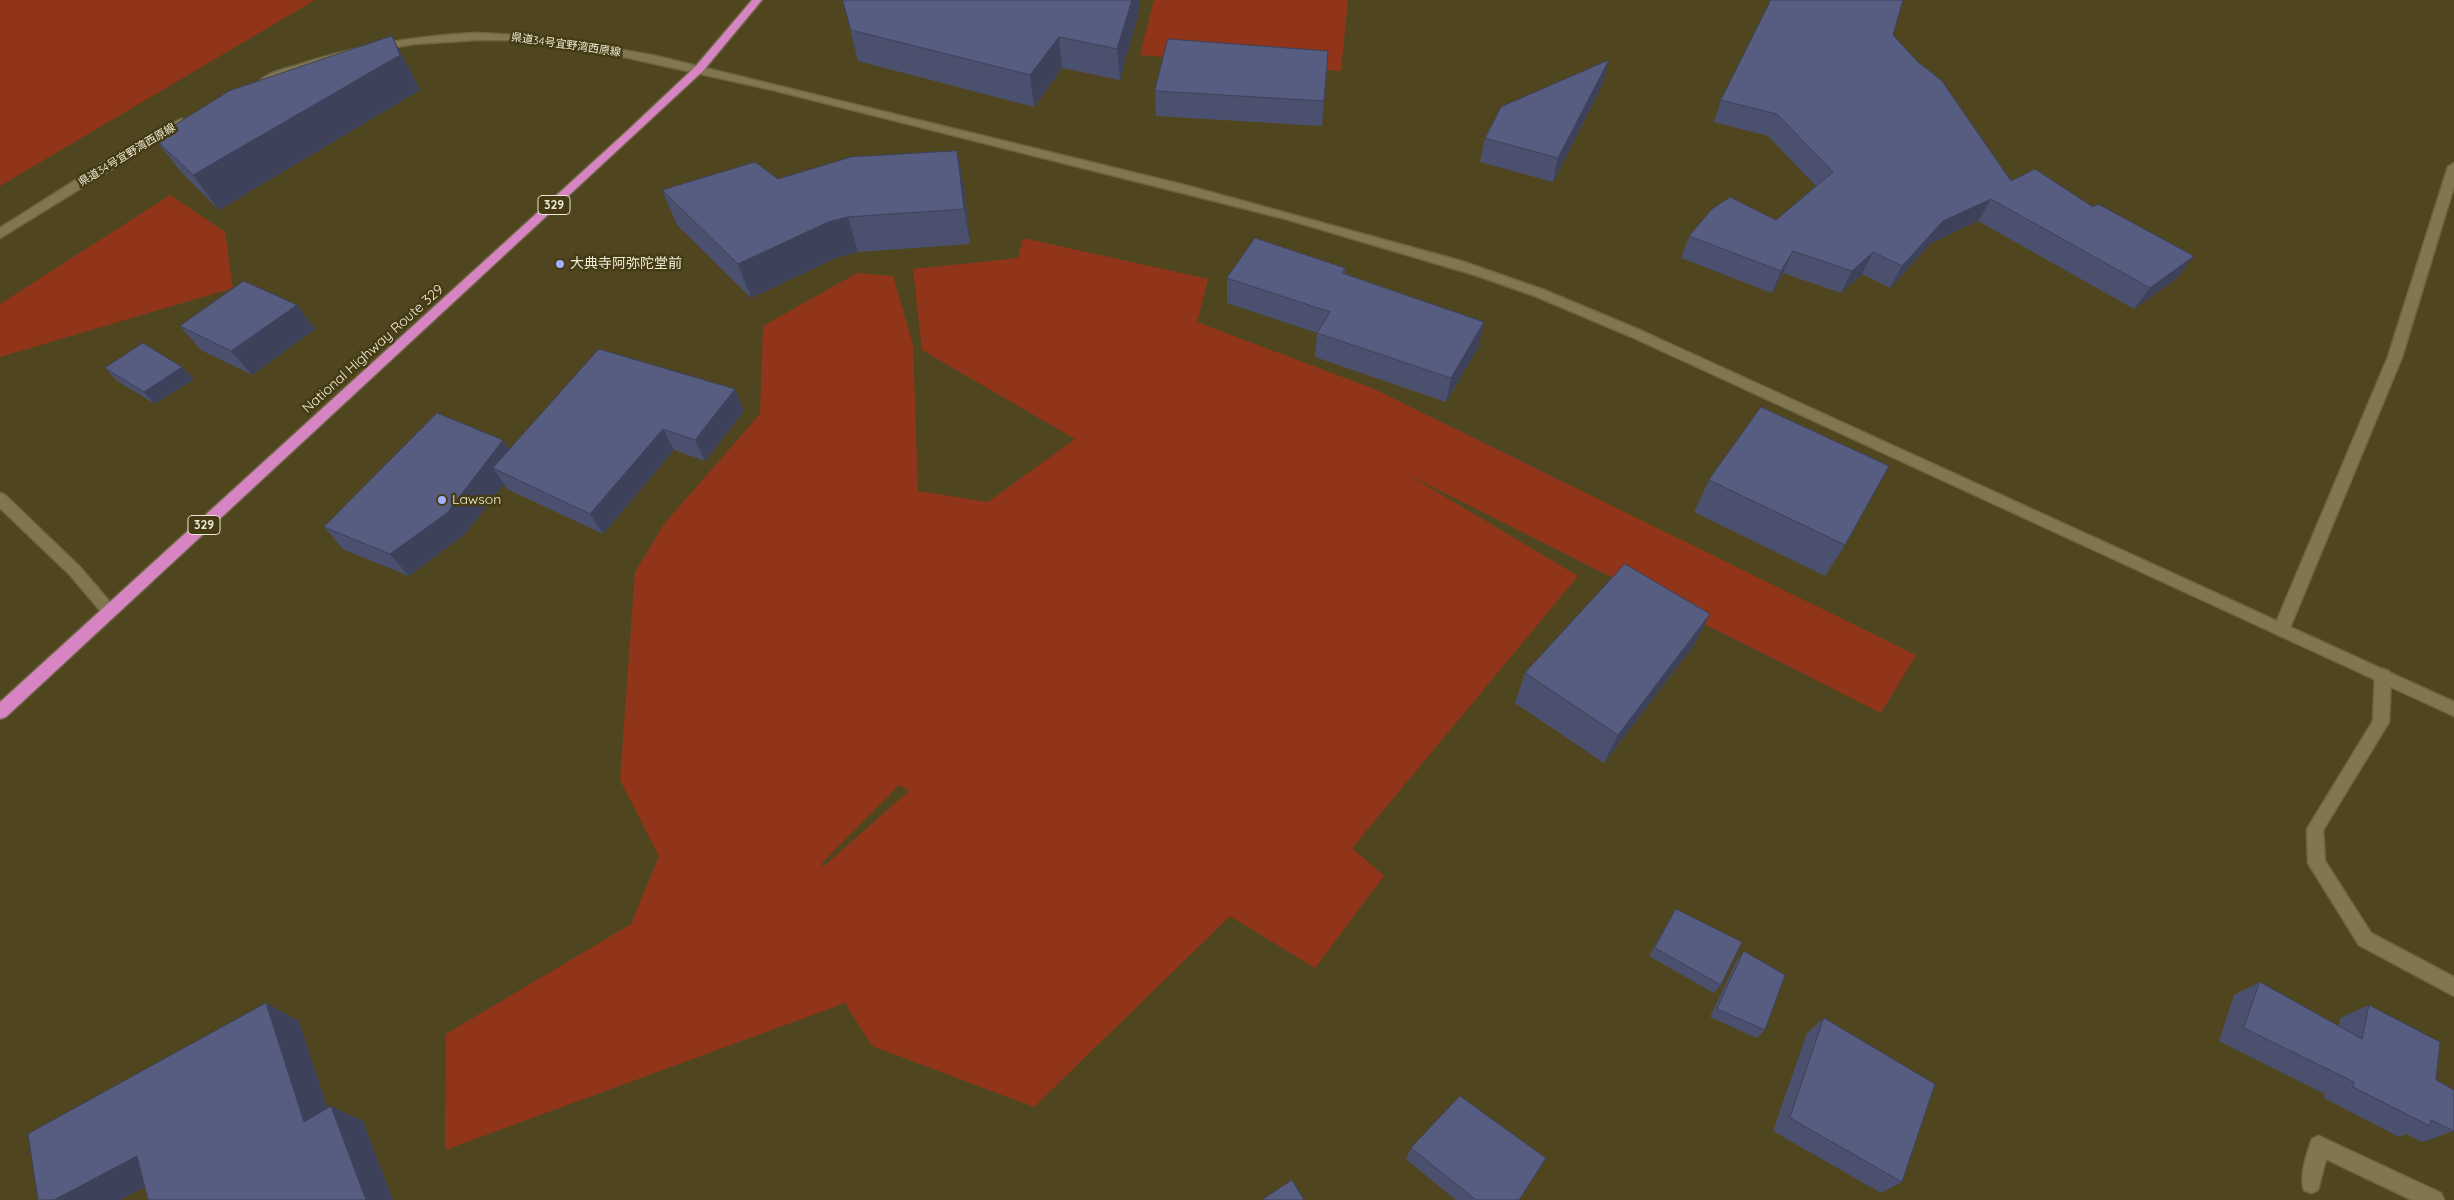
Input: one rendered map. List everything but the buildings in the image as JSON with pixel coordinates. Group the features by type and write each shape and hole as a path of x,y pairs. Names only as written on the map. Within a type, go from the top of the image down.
{"highway":[{"name":"National Highway Route 329","path":"0,715 110,611 408,339 699,69 757,0"}],"street":[{"name":"県道34号宜野湾西原線","path":"258,84 303,65 358,49 401,42 448,37 508,37 549,41 608,50 699,69 1274,212 1414,252 1524,287 1729,375 2454,709"},
{"name":"県道34号宜野湾西原線","path":"0,234 124,155 196,114"},
{"path":"2281,630 2395,358 2454,167"},
{"path":"0,499 75,571 110,611"},
{"path":"2383,676 2381,722 2315,829 2317,863 2365,939 2454,987"},
{"path":"2311,1183 2320,1146 2434,1200"}],"shaded area":[{"path":"0,0 315,0 0,186"},
{"path":"1154,0 1348,0 1341,71 1140,55"},
{"path":"170,195 225,232 233,288 0,357 0,304"},
{"path":"1023,238 1208,279 1197,322 1374,389 1916,655 1881,713 1407,474 1578,576 1352,848 1384,876 1315,968 1230,916 1034,1107 872,1046 845,1003 445,1150 446,1034 631,924 659,856 620,780 635,572 664,524 760,414 763,326 857,273 893,276 913,345 918,491 988,502 1075,439 922,350 913,269 1018,258","holes":["899,785 909,791 823,867 822,863"]}],"place":[{"name":"大典寺阿弥陀堂前","path":"560,264"},
{"name":"Lawson","path":"442,500"}]}
